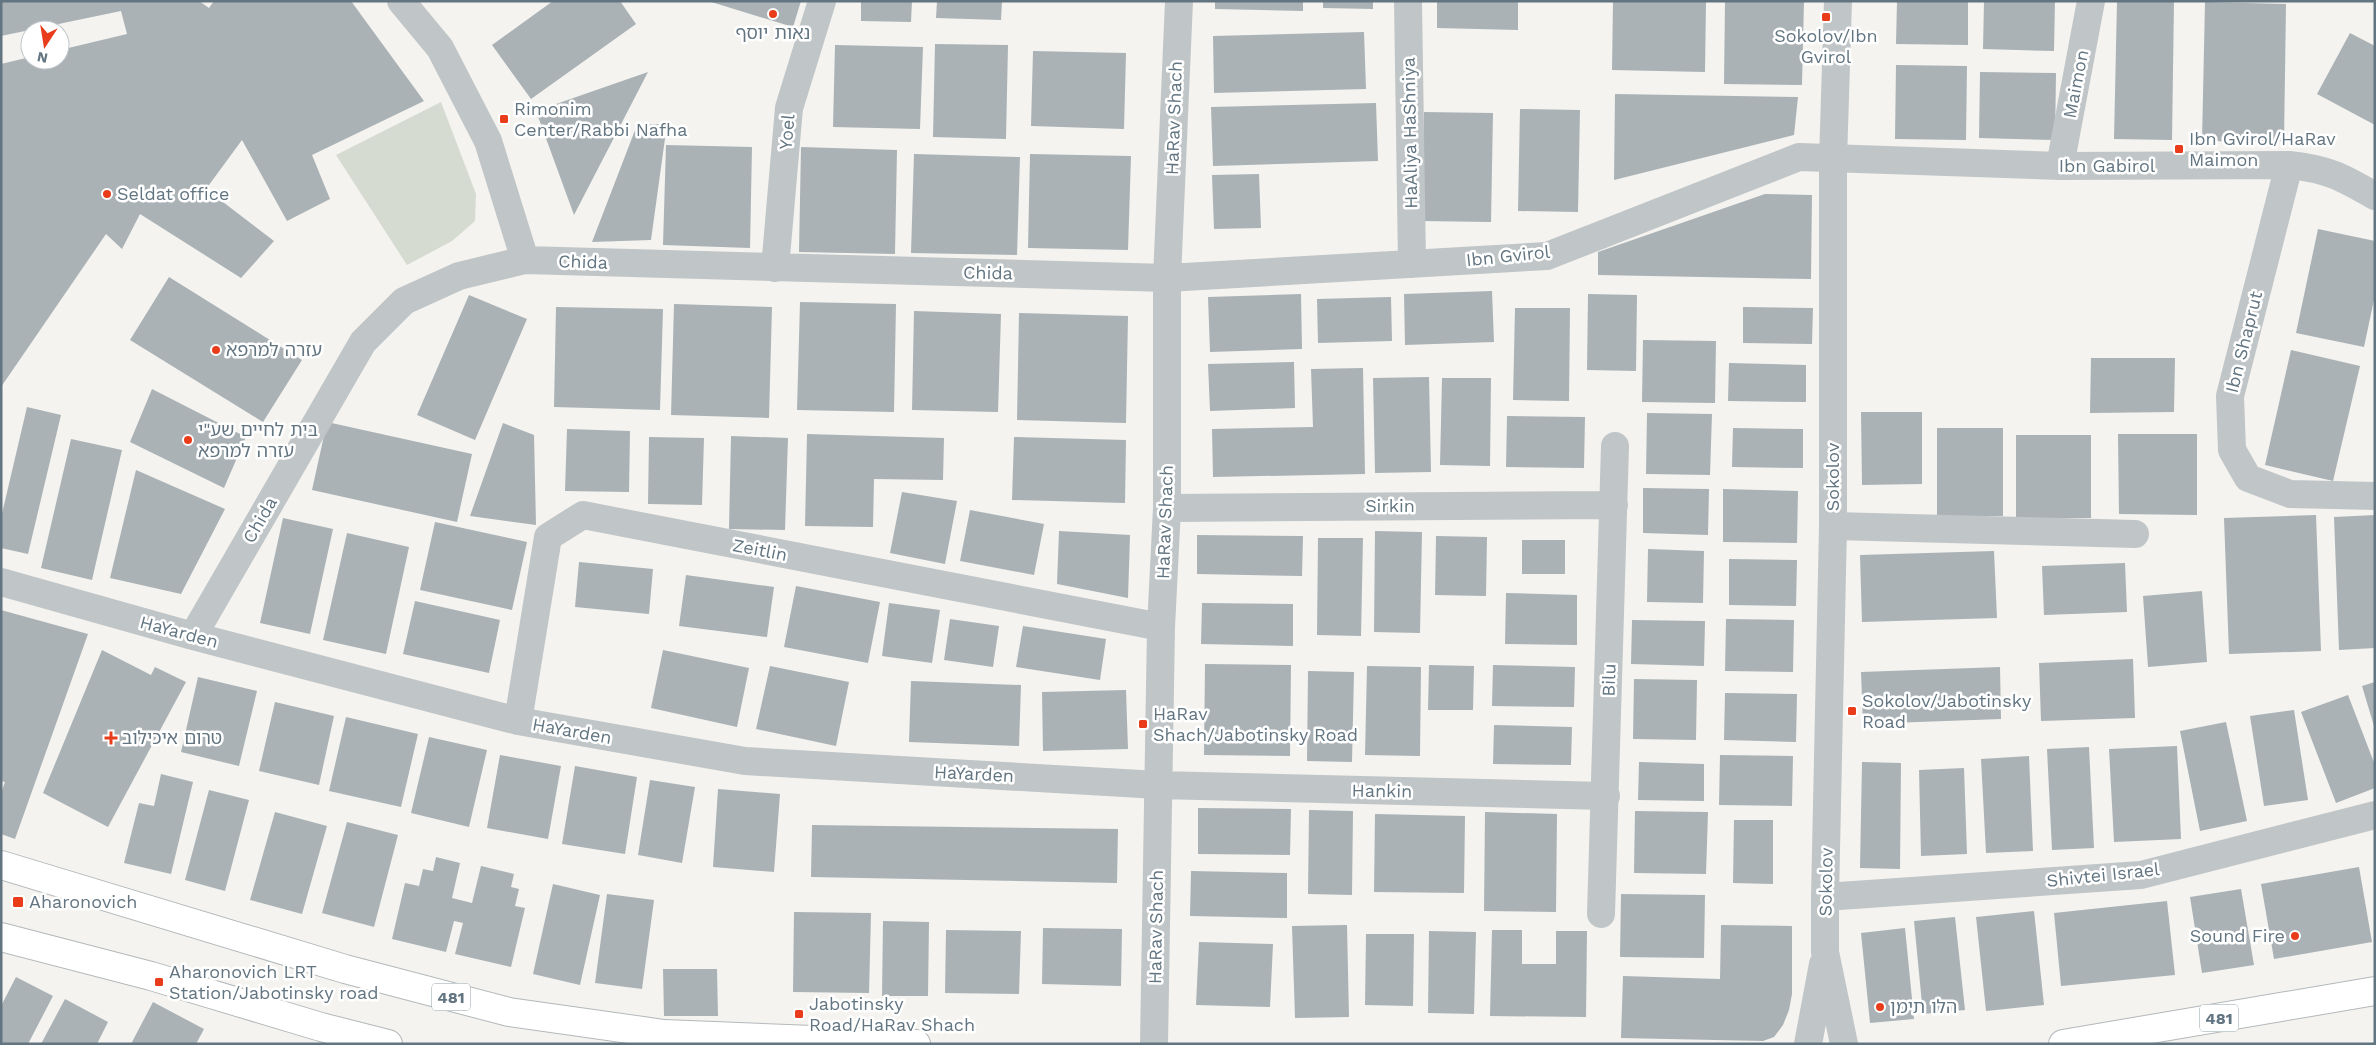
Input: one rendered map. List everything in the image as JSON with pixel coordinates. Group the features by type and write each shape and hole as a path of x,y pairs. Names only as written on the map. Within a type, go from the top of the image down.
{"main road":[{"name":"481","path":"1,865 345,969 509,1012 664,1034 916,1044"},
{"path":"1,937 151,976 321,1027 388,1044"},
{"name":"481","path":"2063,1044 2375,992"}],"street":[{"path":"401,1 440,48 488,141 525,260"},
{"name":"Yoel","path":"775,268 789,108 822,1"},
{"name":"HaRav Shach","path":"1154,1044 1158,785 1167,508 1167,278 1179,1"},
{"name":"HaAliya HaShniya","path":"1408,1 1412,264"},
{"name":"Sokolov","path":"1808,1044 1825,952 1833,526 1833,160 1838,1"},
{"name":"Maimon","path":"2060,166 2091,1"},
{"name":"Ibn Gvirol","path":"1167,278 1547,256 1798,157 1833,160"},
{"name":"Ibn Gabirol","path":"1833,160 2060,166 2290,165 2339,175 2375,196"},
{"name":"Ibn Shaprut","path":"2290,165 2230,396 2232,450 2248,478 2290,494 2375,496"},
{"name":"Chida","path":"193,636 363,342 404,301 459,276 525,260 1167,278"},
{"name":"Bilu","path":"1601,914 1615,446"},
{"name":"Sirkin","path":"1167,508 1614,505"},
{"name":"Zeitlin","path":"518,721 548,536 584,515 1162,627"},
{"path":"1833,526 2135,534"},
{"name":"HaYarden","path":"1,582 193,636 518,721 744,761 1158,785"},
{"name":"Hankin","path":"1158,785 1606,796"},
{"name":"Shivtei Israel","path":"1825,897 2141,875 2375,815"},
{"name":"Sokolov","path":"1825,952 1844,1044"}],"shaded area":[{"path":"441,102 476,194 475,221 452,241 407,265 336,155"}],"building":[{"name":"Seldat office","path":"1,1 199,1 209,8 214,1 351,1 424,101 312,155 330,199 287,221 242,140 206,189 274,241 241,278 140,214 122,249 106,234 1,387 1,64 20,59 20,70 70,70 70,48 127,34 121,11 70,22 70,20 20,20 20,32 1,36"},
{"path":"553,1 620,1 636,24 531,99 492,45"},
{"name":"נאות יוסף","path":"708,1 801,1 793,27"},
{"path":"861,1 912,1 911,22 861,21"},
{"path":"937,1 1002,1 1001,20 936,18"},
{"path":"1215,1 1303,1 1303,11 1215,9"},
{"path":"1323,1 1373,1 1373,9 1323,8"},
{"path":"1437,1 1518,1 1518,30 1437,28"},
{"path":"1613,1 1706,1 1705,72 1612,70"},
{"path":"1725,1 1804,1 1802,85 1724,84"},
{"path":"1897,1 1968,1 1968,45 1896,44"},
{"path":"1984,1 2055,1 2054,51 1983,49"},
{"path":"2117,1 2174,1 2172,140 2114,139"},
{"path":"2205,2 2286,4 2284,142 2202,141"},
{"path":"1364,32 1366,89 1214,93 1213,36"},
{"path":"2350,33 2375,46 2375,125 2317,94"},
{"path":"935,44 1008,45 1006,139 933,137"},
{"path":"835,45 923,47 920,129 833,127"},
{"path":"1033,51 1126,53 1124,129 1031,126"},
{"path":"1896,65 1967,66 1966,140 1895,139"},
{"path":"648,72 574,215 536,111"},
{"path":"1980,72 2056,73 2055,140 1979,138"},
{"path":"1615,94 1798,97 1794,135 1614,180"},
{"path":"1376,103 1378,161 1213,166 1211,107"},
{"path":"1520,109 1580,110 1578,212 1518,211"},
{"path":"1424,112 1493,113 1491,222 1422,221"},
{"path":"667,124 651,240 592,242 637,125"},
{"path":"666,145 752,147 750,248 663,245"},
{"path":"801,147 897,150 895,254 799,252"},
{"path":"914,154 1020,157 1017,255 911,253"},
{"path":"1030,154 1131,156 1128,250 1028,248"},
{"path":"1259,174 1261,228 1214,229 1212,175"},
{"path":"1765,194 1812,195 1811,279 1598,275 1598,252"},
{"path":"2318,229 2375,241 2375,295 2364,347 2296,333"},
{"name":"עזרה למרפא","path":"169,277 302,360 263,422 130,340"},
{"path":"1492,291 1494,342 1405,345 1404,294"},
{"path":"1301,294 1302,349 1210,352 1208,297"},
{"path":"1588,294 1637,295 1636,371 1587,370"},
{"path":"469,295 527,319 475,440 417,415"},
{"path":"1391,297 1392,341 1318,343 1317,299"},
{"path":"800,302 896,304 894,412 797,410"},
{"path":"674,304 772,307 769,418 671,415"},
{"path":"556,307 663,309 660,410 554,407"},
{"path":"1743,307 1813,308 1812,344 1743,343"},
{"path":"1515,308 1570,308 1569,401 1513,400"},
{"path":"914,311 1001,314 998,412 912,410"},
{"path":"1019,313 1128,316 1126,423 1017,420"},
{"path":"1643,340 1716,341 1715,403 1642,402"},
{"path":"2291,350 2360,366 2333,481 2265,465"},
{"path":"2091,358 2175,358 2174,412 2090,413"},
{"path":"1294,362 1295,408 1210,411 1208,364"},
{"path":"1729,363 1806,365 1806,402 1728,401"},
{"path":"1363,368 1365,474 1213,477 1212,429 1313,427 1311,369"},
{"path":"1429,377 1431,472 1375,473 1373,378"},
{"path":"1442,378 1491,378 1490,466 1440,465"},
{"name":"בית לחיים שע\"י עזרה למרפא","path":"152,389 246,437 224,488 130,442"},
{"path":"27,407 61,415 28,554 1,548 1,518"},
{"path":"1861,412 1922,412 1922,484 1862,485"},
{"path":"1647,413 1712,414 1710,475 1646,474"},
{"path":"1507,416 1585,417 1584,468 1506,467"},
{"path":"327,422 472,454 457,522 312,490"},
{"path":"503,423 534,435 536,525 470,516"},
{"path":"1733,428 1803,429 1803,468 1732,467"},
{"path":"1937,428 2003,428 2003,516 1937,516"},
{"path":"567,429 630,431 629,492 565,491"},
{"path":"807,434 944,438 943,480 874,479 873,527 805,526"},
{"path":"2118,434 2197,434 2197,515 2119,514"},
{"path":"2016,435 2091,435 2091,518 2016,518"},
{"path":"731,436 788,438 785,530 729,529"},
{"path":"649,437 704,438 702,505 648,504"},
{"path":"1014,437 1126,440 1125,503 1012,500"},
{"path":"71,439 122,450 92,580 41,568"},
{"path":"136,470 225,509 181,594 110,578"},
{"path":"1643,488 1709,489 1708,535 1643,533"},
{"path":"1723,489 1798,491 1797,543 1723,542"},
{"path":"902,492 957,501 945,564 890,553"},
{"path":"970,510 1044,524 1034,575 960,561"},
{"path":"2316,515 2321,651 2229,654 2224,518"},
{"path":"2375,515 2375,648 2339,650 2334,517"},
{"path":"283,518 333,529 310,634 260,623"},
{"path":"435,522 527,542 512,610 420,590"},
{"path":"1059,531 1130,535 1128,598 1057,584"},
{"path":"1375,531 1422,532 1420,633 1374,632"},
{"path":"347,533 409,547 386,654 323,640"},
{"path":"1197,535 1303,536 1302,576 1197,574"},
{"path":"1436,536 1487,537 1486,596 1435,595"},
{"path":"1318,538 1363,538 1361,636 1317,635"},
{"path":"1522,540 1565,540 1565,574 1522,574"},
{"path":"1648,549 1704,551 1703,603 1647,602"},
{"path":"1994,551 1997,618 1862,622 1860,555"},
{"path":"1729,559 1797,560 1796,606 1729,605"},
{"path":"579,562 653,569 649,614 575,607"},
{"path":"2125,563 2127,612 2044,615 2042,566"},
{"path":"686,575 774,587 767,637 679,626"},
{"path":"796,586 880,602 868,663 784,647"},
{"path":"2202,591 2207,662 2148,667 2143,596"},
{"path":"1506,593 1577,595 1577,645 1505,644"},
{"path":"415,601 500,620 489,673 403,654"},
{"path":"889,603 940,610 932,663 882,656"},
{"path":"1202,603 1293,604 1293,646 1201,644"},
{"path":"1,610 88,634 15,839 1,834 1,793 5,782 1,781"},
{"path":"950,619 999,626 993,667 944,660"},
{"path":"1726,619 1794,620 1793,672 1725,671"},
{"path":"1632,620 1705,621 1704,666 1631,664"},
{"path":"1023,626 1106,639 1100,680 1016,667"},
{"name":"טרום איכילוב","path":"102,650 151,675 155,667 186,682 108,827 43,793"},
{"path":"663,650 749,668 737,727 651,708"},
{"path":"2133,659 2135,718 2041,721 2039,663"},
{"path":"1205,664 1291,665 1290,756 1204,755"},
{"path":"1429,665 1474,666 1473,710 1428,710"},
{"path":"1493,665 1575,667 1574,707 1492,706"},
{"path":"770,666 849,682 836,746 756,729"},
{"path":"1367,666 1421,667 1420,756 1365,755"},
{"path":"2000,667 2001,719 1863,724 1861,672"},
{"path":"1308,671 1354,672 1352,762 1307,761"},
{"path":"198,677 257,691 239,766 181,752"},
{"path":"1634,679 1697,680 1696,740 1633,739"},
{"path":"911,681 1021,685 1019,746 909,742"},
{"path":"2375,682 2375,726 2374,726 2362,686"},
{"path":"1126,690 1128,749 1043,751 1042,692"},
{"path":"1725,693 1797,694 1796,742 1724,740"},
{"path":"2348,695 2375,765 2375,788 2336,803 2301,712"},
{"path":"275,702 334,716 319,785 259,771"},
{"path":"2294,710 2308,800 2264,806 2250,716"},
{"path":"346,717 418,734 401,807 329,791"},
{"path":"2226,722 2247,821 2200,831 2180,731"},
{"path":"1494,725 1572,727 1571,765 1493,764"},
{"path":"429,737 487,750 469,827 411,813"},
{"path":"2177,746 2181,839 2114,842 2109,749"},
{"path":"2089,747 2094,848 2052,850 2047,749"},
{"path":"500,755 561,766 548,839 487,828"},
{"path":"1720,755 1793,756 1792,806 1719,805"},
{"path":"2029,756 2033,851 1986,853 1981,759"},
{"path":"1639,762 1704,764 1704,801 1638,800"},
{"path":"1862,762 1901,763 1900,869 1860,868"},
{"path":"575,766 637,777 625,854 562,844"},
{"path":"1964,768 1967,854 1921,856 1919,770"},
{"path":"161,774 193,782 171,874 124,863 139,803 154,806"},
{"path":"650,780 695,787 682,863 638,855"},
{"path":"718,789 780,794 774,872 713,867"},
{"path":"209,790 249,800 225,891 185,880"},
{"path":"1198,808 1291,809 1290,855 1198,854"},
{"path":"1309,810 1353,811 1352,895 1308,894"},
{"path":"1635,811 1708,812 1706,874 1634,873"},
{"path":"275,812 327,826 302,914 250,900"},
{"path":"1485,812 1557,814 1556,912 1484,911"},
{"path":"1375,814 1465,816 1464,893 1374,892"},
{"path":"1734,820 1773,820 1773,884 1733,883"},
{"path":"347,822 398,835 374,927 322,913"},
{"path":"812,825 1118,829 1117,883 811,877"},
{"path":"436,857 460,863 452,898 472,903 481,866 514,874 511,887 519,889 515,906 525,908 511,967 455,954 463,923 454,921 446,952 392,939 405,883 419,886 423,869 433,871"},
{"path":"2359,867 2372,942 2274,959 2261,884"},
{"path":"1191,871 1287,873 1287,918 1190,916"},
{"path":"553,884 600,895 580,985 533,974"},
{"path":"2241,889 2254,965 2202,973 2190,897"},
{"path":"607,894 654,900 642,989 595,983"},
{"path":"1621,894 1705,895 1704,958 1620,957"},
{"path":"2167,901 2175,975 2061,986 2054,913"},
{"path":"2034,911 2044,1005 1986,1011 1976,917"},
{"path":"794,912 871,913 869,993 793,992"},
{"path":"1955,917 1965,1010 1923,1014 1914,921"},
{"path":"883,921 929,922 928,996 882,996"},
{"path":"1347,925 1349,1017 1295,1018 1292,926"},
{"path":"1721,925 1792,926 1792,994 1789,1010 1783,1025 1774,1037 1763,1041 1621,1038 1623,976 1720,979"},
{"path":"1043,928 1122,929 1121,986 1042,984"},
{"path":"1905,928 1914,1019 1870,1023 1861,933"},
{"path":"946,930 1021,931 1019,994 945,993"},
{"path":"1492,930 1522,930 1522,964 1556,964 1556,931 1587,931 1586,1017 1490,1016"},
{"path":"1429,931 1476,932 1474,1014 1428,1013"},
{"path":"1366,934 1414,934 1413,1006 1365,1005"},
{"path":"1199,942 1273,944 1270,1007 1196,1005"},
{"path":"663,969 717,969 718,1016 664,1016"},
{"path":"16,977 53,996 28,1044 1,1044 1,1006"},
{"path":"65,999 108,1022 97,1044 41,1044"},
{"path":"153,1002 204,1029 196,1044 131,1044"}],"place":[{"name":"נאות יוסף","path":"773,14"},
{"name":"Sokolov/Ibn Gvirol","path":"1826,17"},
{"name":"Rimonim Center/Rabbi Nafha","path":"504,119"},
{"name":"Ibn Gvirol/HaRav Maimon","path":"2179,149"},
{"name":"Seldat office","path":"107,194"},
{"name":"עזרה למרפא","path":"216,350"},
{"name":"בית לחיים שע\"י עזרה למרפא","path":"188,440"},
{"name":"Sokolov/Jabotinsky Road","path":"1852,711"},
{"name":"HaRav Shach/Jabotinsky Road","path":"1143,724"},
{"name":"טרום איכילוב","path":"111,738"},
{"name":"Aharonovich","path":"18,902"},
{"name":"Sound Fire","path":"2295,936"},
{"name":"Aharonovich LRT Station/Jabotinsky road","path":"159,982"},
{"name":"הלו תימן","path":"1880,1007"},
{"name":"Jabotinsky Road/HaRav Shach","path":"799,1014"}]}
